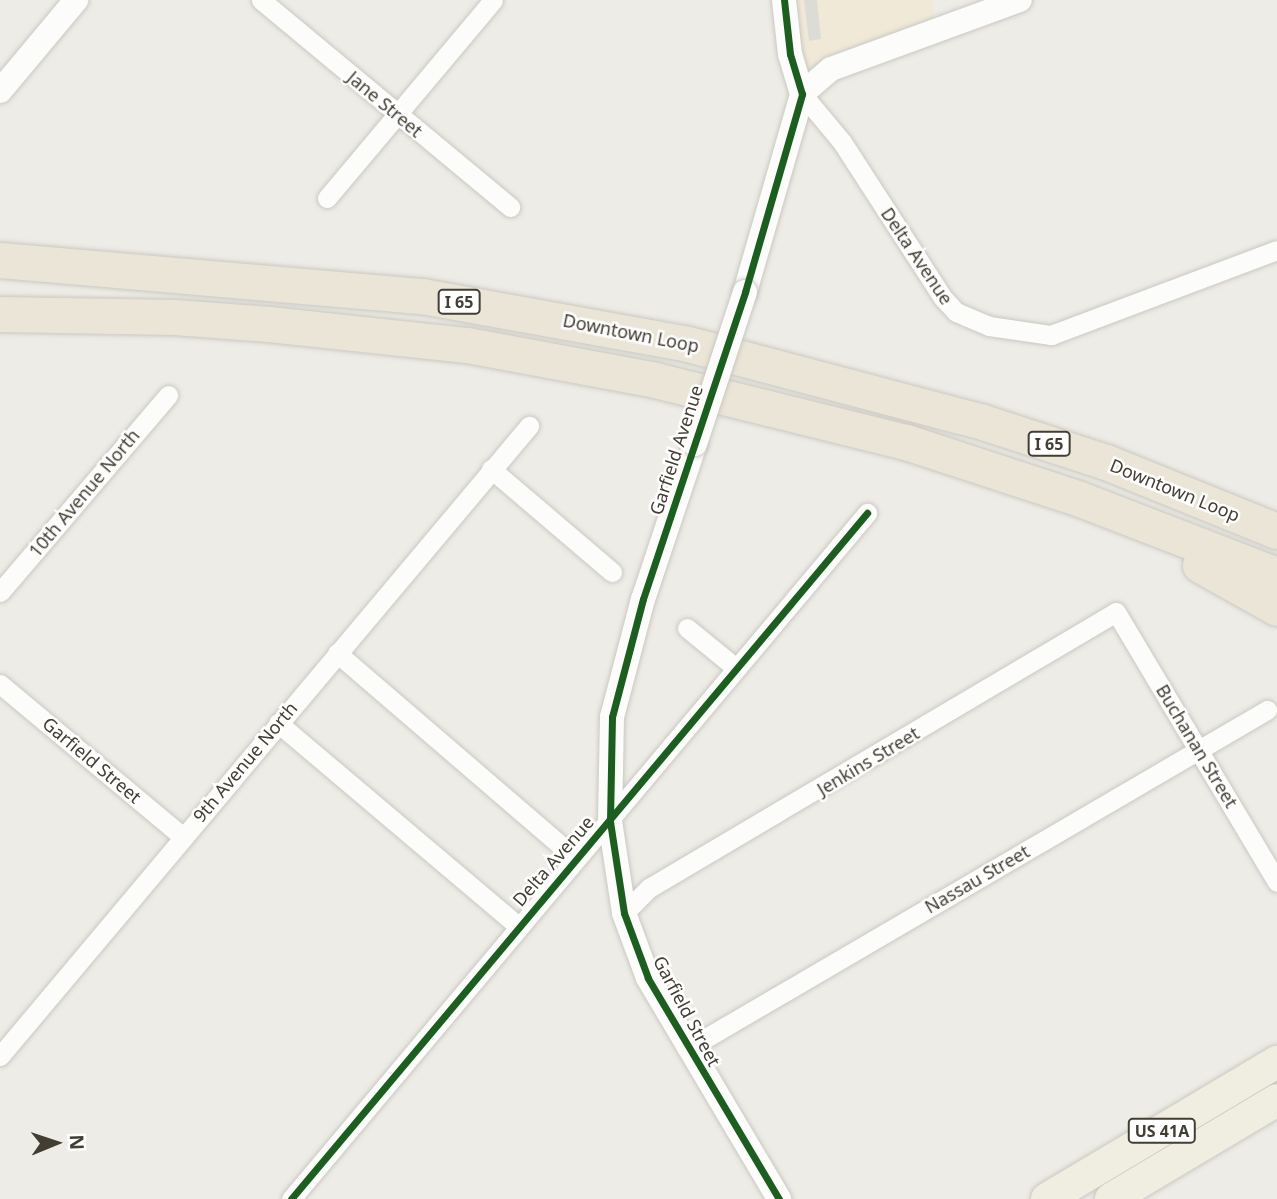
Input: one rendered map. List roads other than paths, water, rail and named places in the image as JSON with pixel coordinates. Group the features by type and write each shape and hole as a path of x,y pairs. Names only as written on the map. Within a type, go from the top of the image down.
{"highway":[{"name":"Downtown Loop","path":"0,260 96,271 422,296 684,342 996,426 1106,462 1277,531"},
{"path":"0,272 96,271"},
{"name":"I 65","path":"0,314 175,317 467,345 655,380 906,442 1080,499 1277,575"},
{"path":"1080,499 1277,608"}],"main road":[{"name":"US 41A","path":"1047,1199 1277,1062"},
{"name":"US 41A","path":"1111,1199 1277,1100"}],"street":[{"path":"0,91 76,0"},
{"name":"Jane Street","path":"261,0 510,207"},
{"path":"327,198 494,0"},
{"path":"784,0 790,54 802,94 831,69 1020,0"},
{"name":"Delta Avenue","path":"802,94 837,135 943,298 956,312 989,326 1051,335 1277,250"},
{"name":"Garfield Avenue","path":"610,821 612,717 643,599 745,292 802,94"},
{"name":"10th Avenue North","path":"0,592 168,395"},
{"name":"9th Avenue North","path":"0,1056 529,426"},
{"path":"491,469 612,572"},
{"name":"Delta Avenue","path":"291,1199 867,513"},
{"name":"Buchanan Street","path":"1116,612 1277,882"},
{"name":"Jenkins Street","path":"624,913 649,888 1116,612"},
{"path":"687,628 736,668"},
{"path":"337,653 575,858"},
{"name":"Garfield Street","path":"0,684 183,836"},
{"name":"Nassau Street","path":"687,1049 1267,709"},
{"path":"278,723 518,926"},
{"name":"Garfield Street","path":"610,821 624,913 648,978 687,1049 779,1199"}]}
